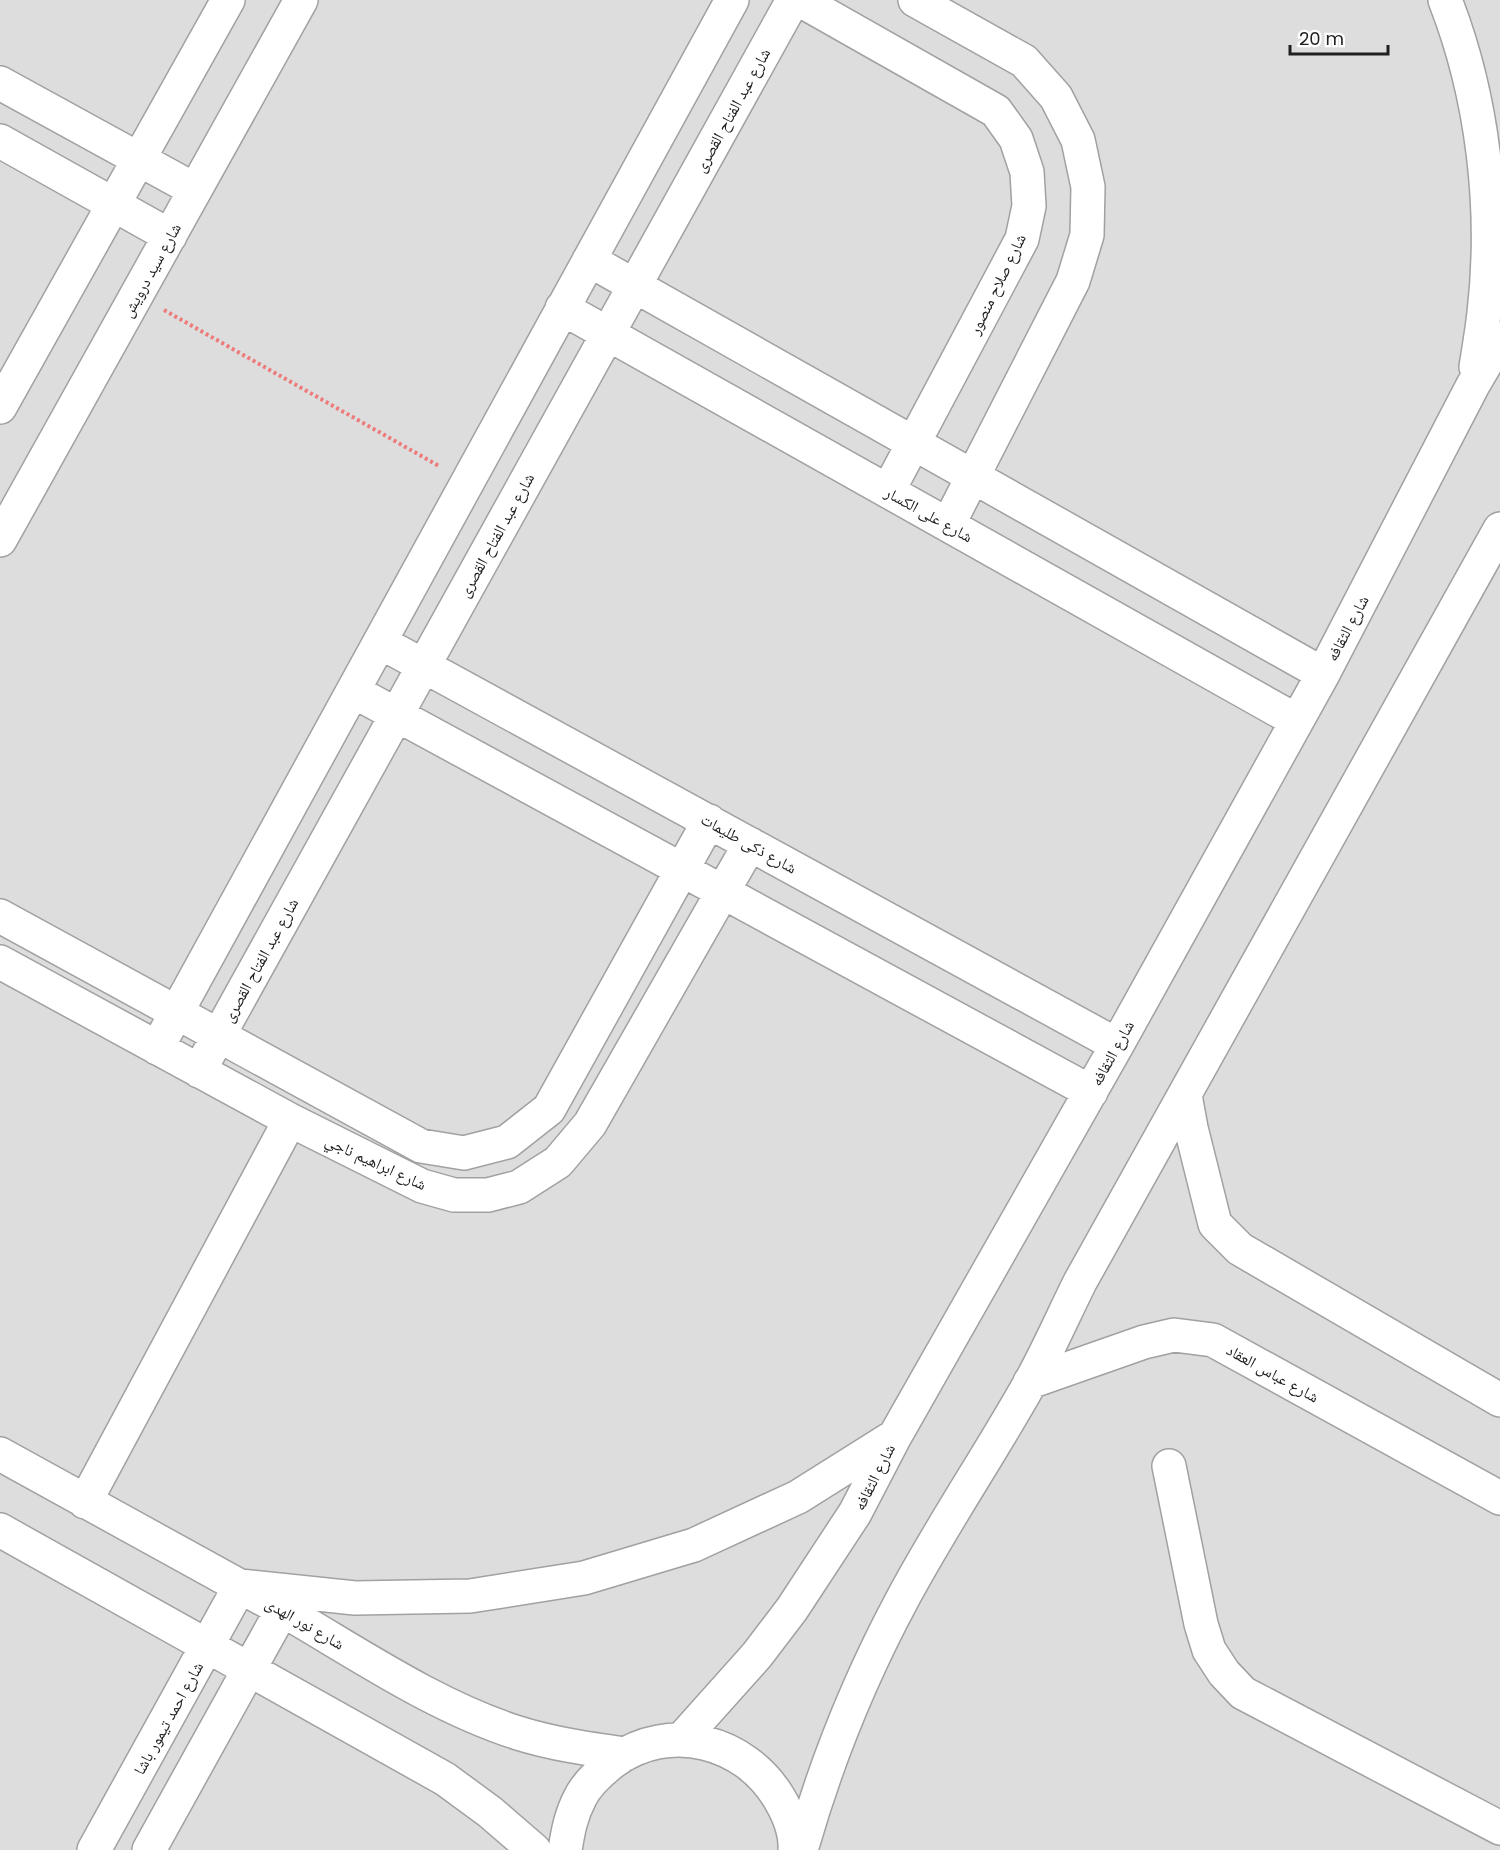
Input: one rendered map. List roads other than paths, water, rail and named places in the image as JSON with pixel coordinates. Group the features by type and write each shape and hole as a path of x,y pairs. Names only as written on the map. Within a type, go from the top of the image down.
{"street":[{"path":"0,407 228,0"},
{"name":"شارع سيد درويش","path":"0,540 301,0"},
{"path":"158,1048 732,0"},
{"name":"شارع عبد الفتاح القصرى","path":"199,1071 793,0"},
{"name":"شارع صلاح منصور","path":"800,0 996,111 1016,139 1027,172 1029,206 1022,239 888,491"},
{"path":"915,0 954,10 1024,61 1056,97 1078,140 1088,187 1087,234 1073,280 948,525"},
{"path":"1445,0 1453,20 1472,91 1484,164 1488,249 1485,312 1473,385"},
{"path":"0,83 195,190"},
{"path":"0,141 170,236"},
{"path":"589,260 1323,674"},
{"name":"شارع على الكسار","path":"562,308 1297,721"},
{"name":"شارع الثقافه","path":"681,1740 757,1654 792,1609 855,1513 895,1436 1117,1045 1323,674 1473,385 1500,339"},
{"path":"801,1850 839,1734 881,1640 931,1549 1030,1382 1080,1282 1500,529"},
{"name":"شارع ذكى طليمات","path":"380,642 1117,1045"},
{"path":"353,691 1090,1092"},
{"name":"شارع ابراهيم ناجي","path":"0,916 421,1146 464,1153 507,1143 549,1109 708,821"},
{"name":"شارع ابراهيم ناجي","path":"0,962 290,1120 422,1186 454,1195 488,1195 519,1187 558,1162 590,1124 750,844"},
{"path":"1185,1095 1215,1224 1240,1249 1500,1400"},
{"path":"85,1502 290,1120"},
{"path":"507,1143 519,1187"},
{"name":"شارع عباس العقاد","path":"1030,1382 1164,1337 1174,1335 1213,1340 1500,1498"},
{"path":"240,1587 355,1598 459,1596 584,1578 694,1545 767,1512 798,1497 895,1436"},
{"name":"شارع نور الهدى","path":"0,1454 468,1714 519,1733 571,1747 625,1754"},
{"path":"1168,1466 1201,1624 1209,1650 1224,1673 1243,1693 1500,1828"},
{"path":"0,1530 445,1779 490,1812 534,1850"},
{"name":"شارع احمد تيمور باشا","path":"94,1850 240,1587"},
{"path":"148,1850 282,1610"},
{"path":"566,1850 568,1826 580,1796 601,1771 625,1754 652,1743 681,1740 715,1745 745,1760 770,1783 787,1811 795,1850"}]}
